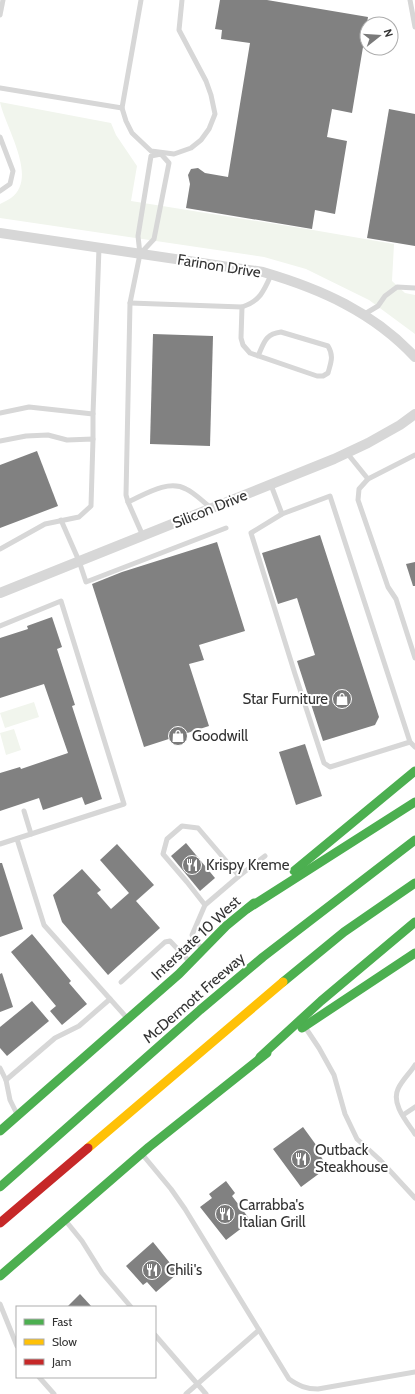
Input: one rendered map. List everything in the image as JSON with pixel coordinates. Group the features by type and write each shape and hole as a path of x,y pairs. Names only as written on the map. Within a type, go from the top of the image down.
{"main road":[{"name":"Interstate 10 West","path":"0,1131 190,962 226,926 415,772"},
{"path":"247,909 415,802"},
{"name":"McDermott Freeway","path":"0,1187 217,995 263,957 415,840"},
{"path":"0,1223 292,974 344,932 415,883"},
{"path":"0,1276 141,1154 260,1057 321,1001 415,922"},
{"path":"260,1057 304,1026 415,953"}],"street":[{"name":"Farinon Drive","path":"0,233 255,271 295,281 326,294 364,315 382,328 415,357"},
{"name":"Silicon Drive","path":"0,593 334,459 368,443 400,425 415,414"}],"lane":[{"path":"0,15 3,0"},
{"path":"140,254 154,239 168,163 160,154 151,151 132,133 122,108 142,0"},
{"path":"143,536 126,495 130,303 140,254 138,236 150,156 174,154 191,148 201,140 209,129 214,114 206,81 179,30 182,0"},
{"path":"410,0 415,27"},
{"path":"0,88 122,108"},
{"path":"0,137 13,171 10,184 0,191"},
{"path":"0,549 45,524 79,517 91,506 99,248"},
{"path":"130,303 242,307 252,304 264,291 271,275"},
{"path":"364,315 378,306 385,296 397,287 415,288"},
{"path":"242,307 241,338 243,345 250,353 258,356 317,376 323,376 328,373 333,358 332,352 328,346 281,332 273,333 266,339 258,356"},
{"path":"0,413 29,407 93,414"},
{"path":"0,441 26,436 48,435 67,440 93,439"},
{"path":"347,453 368,479"},
{"path":"415,456 368,479 359,489 358,500 388,587 396,599 415,658"},
{"path":"128,502 163,487 176,485 186,489 212,508"},
{"path":"271,485 282,514"},
{"path":"410,742 330,767 324,762 251,534 282,514 330,496 410,742 415,747"},
{"path":"61,520 79,561 86,582 226,528"},
{"path":"0,626 61,601 124,804 0,844"},
{"path":"24,811 32,834"},
{"path":"205,905 163,854 167,839 182,826 198,828 239,876"},
{"path":"17,839 44,925 128,1018"},
{"path":"202,950 192,935 205,905 265,856"},
{"path":"121,982 165,942 170,941 190,962"},
{"path":"6,1080 55,1038 79,1026 110,999"},
{"path":"304,1026 334,1074 345,1114 357,1139 379,1158 415,1198"},
{"path":"415,1065 398,1088 396,1096 397,1105 415,1134"},
{"path":"0,1068 6,1080 10,1100 18,1115"},
{"path":"403,1115 415,1107"},
{"path":"141,1154 185,1209 289,1379 298,1386 308,1389 318,1389 415,1372"},
{"path":"65,1220 82,1241 102,1273 130,1306"},
{"path":"0,1304 16,1344"},
{"path":"186,1394 259,1330"},
{"path":"156,1336 206,1394"},
{"path":"40,1378 54,1394"}],"shaded area":[{"path":"0,102 111,123 116,135 137,166 131,201 394,244 392,281 405,293 415,295 415,334 369,300 306,269 264,257 0,218 0,204 11,198 19,189 22,178 18,152"},
{"path":"34,702 39,717 5,728 0,713"},
{"path":"14,729 21,750 6,755 0,733"}],"building":[{"path":"220,0 267,0 362,16 359,16 359,56 362,56 352,113 332,109 327,137 347,141 335,214 315,210 312,229 186,208 190,184 188,175 191,169 198,168 205,173 228,177 250,43 221,39 222,30 215,29"},
{"path":"389,109 415,114 415,246 367,238"},
{"path":"153,334 213,336 210,446 150,444"},
{"path":"37,451 58,506 0,528 0,465"},
{"path":"320,535 379,717 375,725 323,741 297,661 315,655 297,598 278,604 262,553"},
{"path":"217,542 245,631 199,645 204,660 189,664 209,726 144,747 92,584 122,572"},
{"path":"415,562 415,586 413,586 406,564"},
{"path":"52,617 62,647 57,649 75,705 72,706 102,799 85,805 82,797 43,810 39,798 0,811 0,773 20,767 21,769 68,753 44,684 0,698 0,638 28,629 27,626"},
{"path":"305,744 322,796 296,805 279,752"},
{"path":"186,843 215,878 200,891 171,856"},
{"path":"117,844 154,885 136,901 160,928 108,975 62,922 53,895 82,869 101,890 97,893 111,909 129,893 100,860"},
{"path":"0,863 2,863 23,929 0,937"},
{"path":"32,934 71,981 69,983 87,1004 62,1025 50,1011 56,1006 11,952"},
{"path":"2,973 13,1007 0,1012 0,974"},
{"path":"32,1001 49,1021 7,1056 0,1048 0,1027"},
{"name":"Outback Steakhouse","path":"303,1127 319,1149 317,1151 328,1167 301,1187 273,1149"},
{"name":"Carrabba's Italian Grill","path":"226,1181 235,1193 232,1196 251,1221 226,1240 200,1207 212,1198 209,1194"},
{"name":"Chili's","path":"153,1242 178,1273 156,1292 147,1282 143,1285 126,1266"},
{"path":"80,1294 91,1306 68,1306"}],"traffic: fast":[{"path":"294,871 415,771"},
{"path":"247,909 415,802"},
{"path":"0,1187 200,1010 263,957 415,840"},
{"path":"283,982 344,932 415,883"},
{"path":"0,1131 179,974 226,926 254,903"},
{"path":"260,1057 321,1001 415,922"},
{"path":"302,1028 415,953"},
{"path":"0,1276 149,1147 267,1053"}],"traffic: slow":[{"path":"88,1148 283,982"}],"traffic: jam":[{"path":"0,1223 88,1148"}],"place":[{"name":"Star Furniture","path":"342,699"},
{"name":"Goodwill","path":"178,736"},
{"name":"Krispy Kreme","path":"192,865"},
{"name":"Outback Steakhouse","path":"301,1159"},
{"name":"Carrabba's Italian Grill","path":"225,1214"},
{"name":"Chili's","path":"152,1270"}]}
